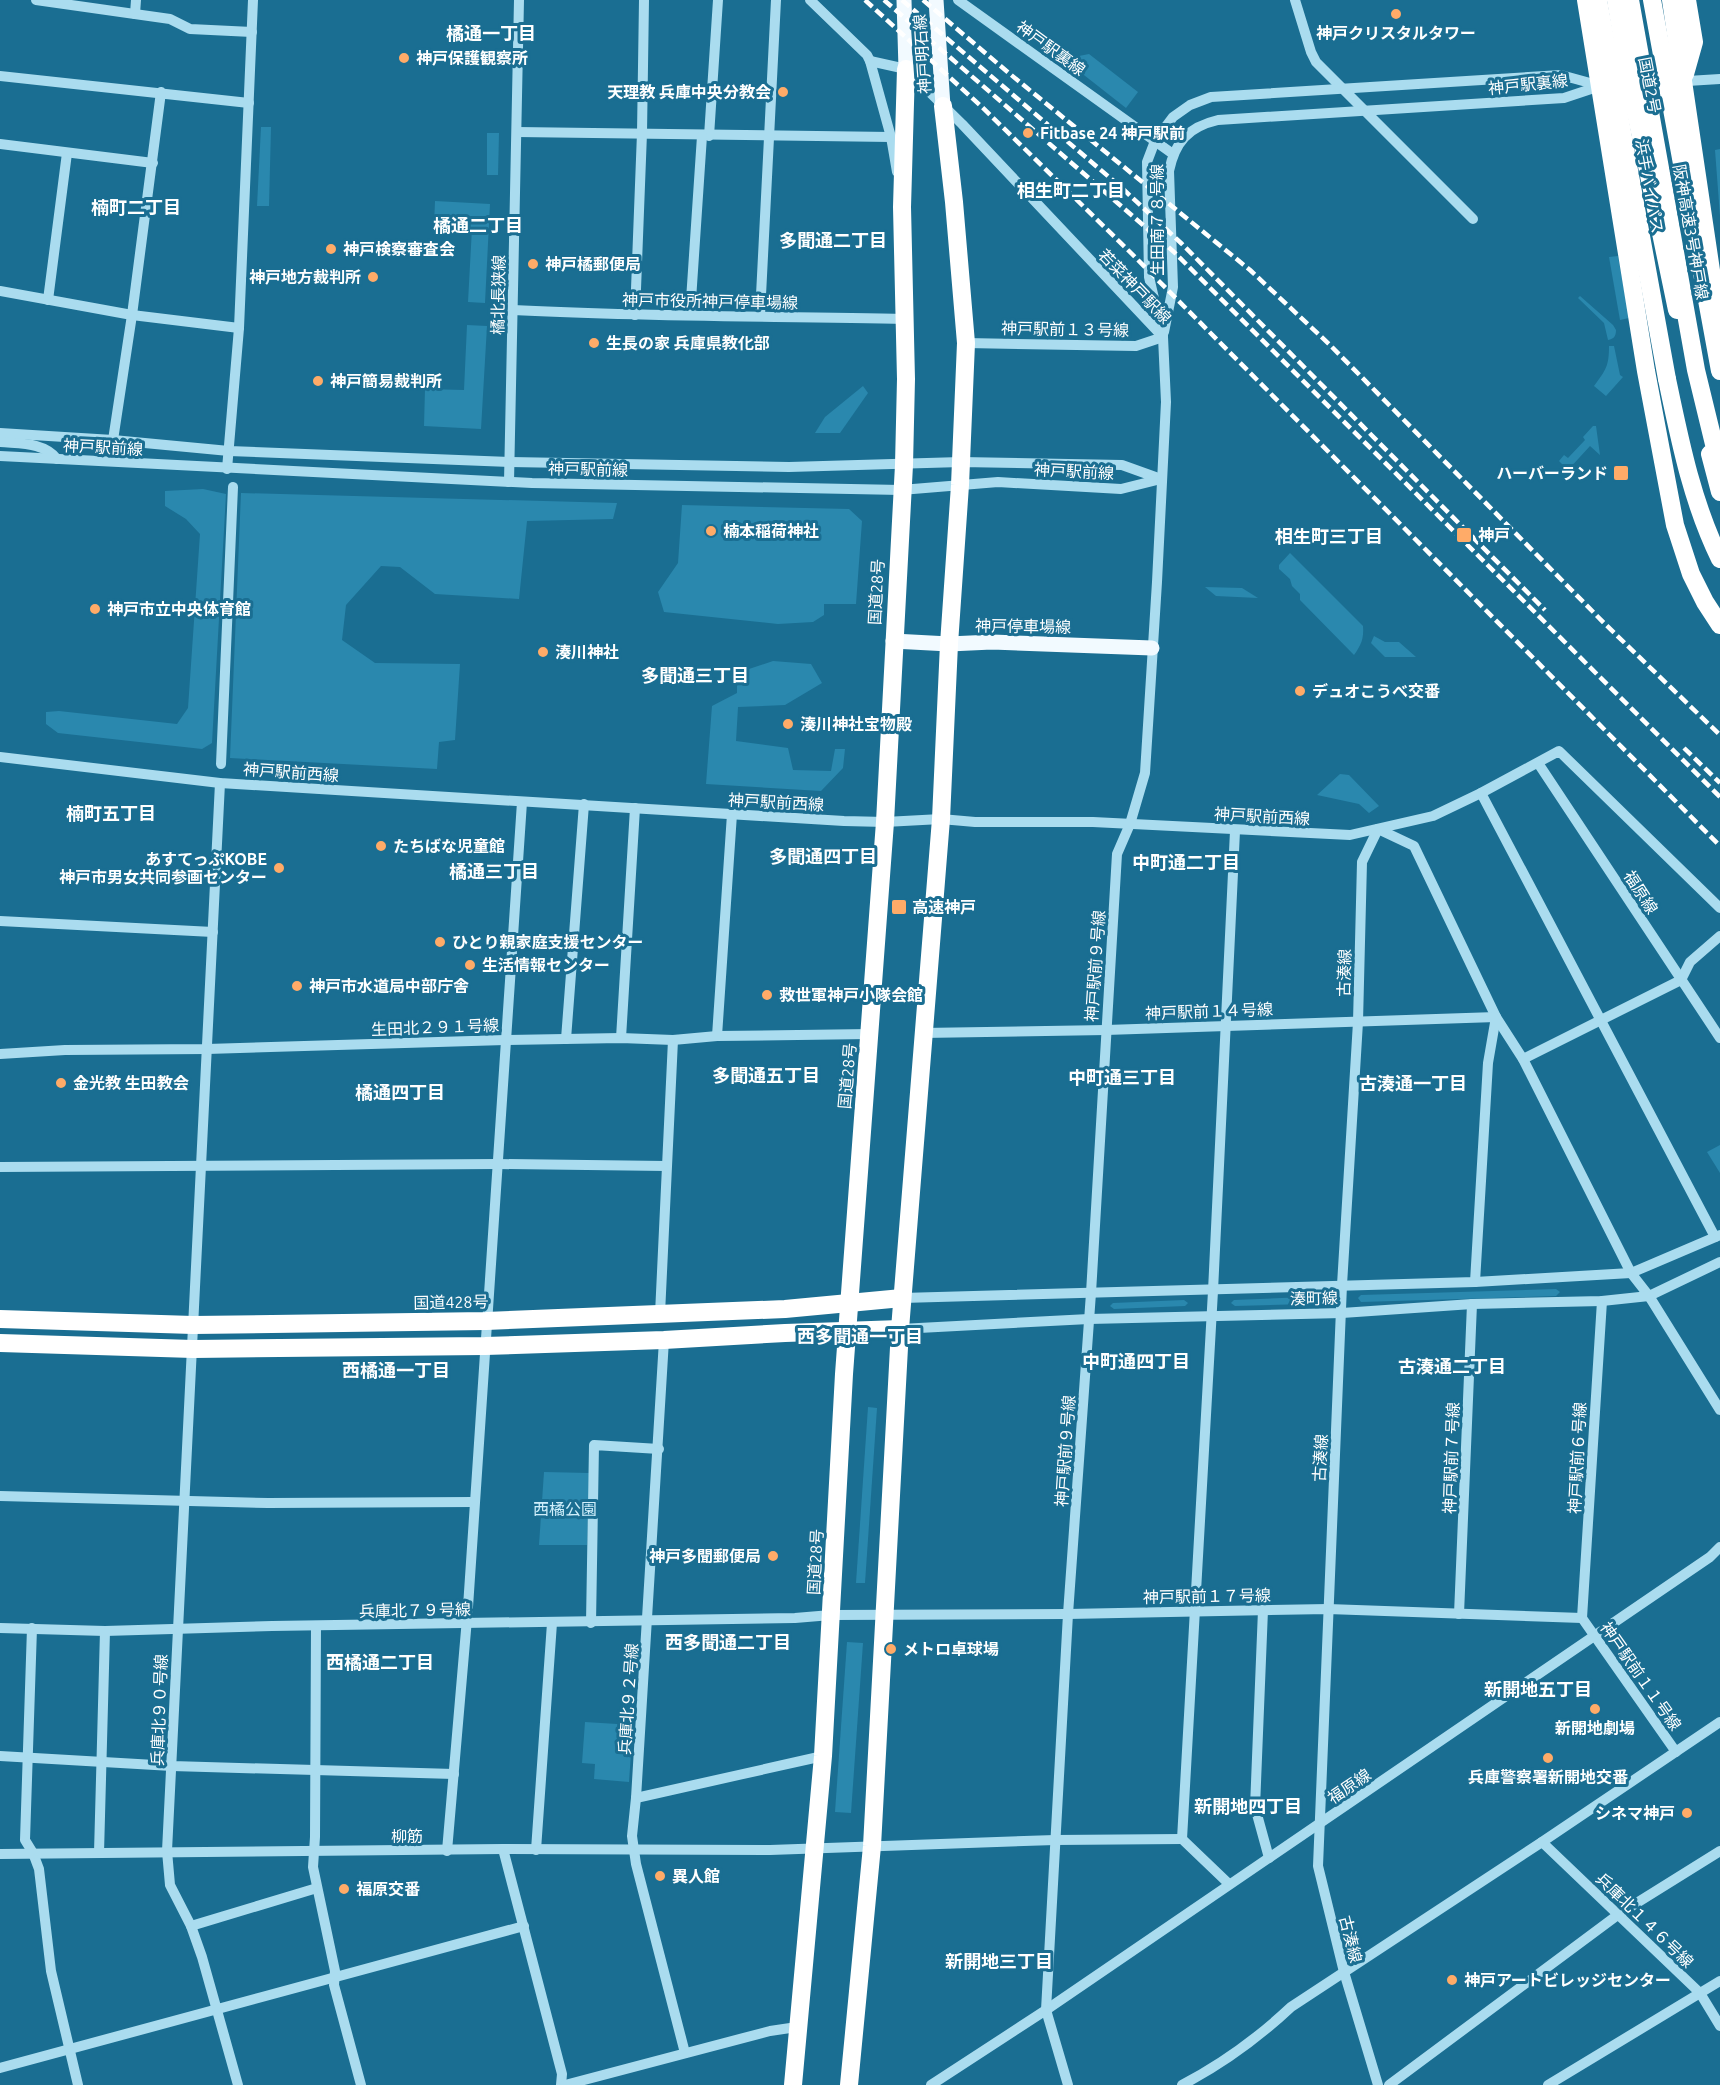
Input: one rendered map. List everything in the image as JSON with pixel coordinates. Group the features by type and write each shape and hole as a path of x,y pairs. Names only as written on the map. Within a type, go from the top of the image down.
{"highway":[{"path":"1586,0 1646,371 1675,525 1691,574 1720,625"},
{"name":"浜手バイパス","path":"1598,0 1682,451 1694,497 1720,559"},
{"name":"国道2号","path":"1616,0 1630,84 1689,369 1720,492"},
{"name":"阪神高速3号神戸線","path":"1630,0 1696,370 1720,469"},
{"name":"阪神高速3号神戸線","path":"1652,0 1720,371"},
{"name":"国道2号","path":"1671,0 1713,284 1720,314"},
{"path":"1683,81 1694,42 1687,0"},
{"name":"国道28号","path":"793,2085 823,1756 848,1332 885,822 904,465 906,319 902,207 906,69"},
{"path":"849,2085 872,1846 902,1298 941,819 949,644 960,485 966,343 943,106"},
{"name":"国道428号","path":"0,1319 193,1325 486,1321 785,1309 902,1298"},
{"path":"0,1343 193,1349 485,1346 900,1329"}],"main road":[{"name":"神戸明石線","path":"904,0 906,69"},
{"name":"神戸明石線","path":"936,0 943,106"},
{"name":"神戸停車場線","path":"893,641 1152,648"}],"street":[{"path":"36,0 170,19 190,29 252,32"},
{"path":"135,14 136,0"},
{"path":"227,469 239,328 253,0"},
{"name":"橘北長狭線","path":"509,482 519,0"},
{"path":"635,315 644,0"},
{"path":"690,315 718,0"},
{"path":"760,315 776,0"},
{"path":"810,0 867,55 870,61 891,137 902,207"},
{"name":"神戸駅裏線","path":"958,0 1173,154 1189,132 1202,124 1218,120 1564,98 1601,86"},
{"path":"1294,0 1316,62 1473,219"},
{"path":"870,61 906,69"},
{"name":"若菜神戸駅線","path":"906,69 1163,338 1166,402 1148,730 1145,773 1130,824"},
{"path":"0,75 249,103"},
{"name":"神戸駅裏線","path":"1155,141 1173,117 1190,105 1211,97 1561,75 1601,86"},
{"path":"1601,86 1720,79"},
{"path":"113,440 161,93"},
{"path":"517,132 891,137"},
{"name":"生田南７８号線","path":"1155,141 1147,162 1149,277 1163,338"},
{"path":"0,144 153,163"},
{"path":"48,300 67,153"},
{"name":"生田南７８号線","path":"1163,338 1173,287 1169,171 1173,154"},
{"path":"0,291 132,315 239,328"},
{"name":"神戸市役所神戸停車場線","path":"513,310 635,315 760,315 906,319"},
{"name":"神戸駅前１３号線","path":"966,343 1136,346 1163,338"},
{"name":"神戸駅前線","path":"0,433 113,440 229,451 510,462 789,467 961,462 1122,465 1161,479"},
{"path":"0,442 41,447 52,452 57,459"},
{"name":"神戸駅前線","path":"0,456 509,482 901,490 998,482 1121,489 1161,479"},
{"path":"221,764 233,487"},
{"name":"神戸駅前西線","path":"0,758 220,783 732,814 885,822 941,819 1130,824 1350,835 1433,816 1559,751 1720,908"},
{"name":"福原線","path":"1538,763 1720,1038"},
{"name":"兵庫北９０号線","path":"220,783 167,1851 170,1885 191,1926 218,2010 238,2085"},
{"path":"1481,793 1717,1236"},
{"path":"447,1851 466,1624 522,802"},
{"path":"566,1039 584,804"},
{"path":"621,1038 635,808"},
{"path":"717,1036 732,814"},
{"name":"神戸駅前９号線","path":"1068,2085 1046,2010 1068,1614 1091,1293 1117,854 1130,824"},
{"path":"1378,829 1414,846 1496,1017 1523,1059 1631,1273 1649,1296 1720,1410"},
{"name":"古湊線","path":"1378,829 1362,862 1358,1022 1342,1285 1318,1824 1318,1866 1344,1972 1378,2085"},
{"path":"1229,1884 1182,1839 1213,1291 1235,831"},
{"path":"0,921 213,932"},
{"path":"1523,1059 1681,980 1690,962 1720,936"},
{"path":"1475,1282 1488,1063 1496,1017"},
{"name":"神戸駅前１４号線","path":"922,1033 1106,1030 1225,1024 1496,1017"},
{"name":"生田北２９１号線","path":"0,1053 505,1040 621,1038 673,1040 717,1036 870,1034"},
{"path":"660,1314 673,1040"},
{"path":"0,1167 498,1164 666,1166"},
{"name":"湊町線","path":"902,1298 1213,1291 1475,1282 1631,1273 1717,1236"},
{"name":"湊町線","path":"900,1329 1089,1319 1342,1313 1472,1304 1602,1300 1649,1296 1720,1262"},
{"name":"神戸駅前６号線","path":"1582,1618 1602,1300"},
{"name":"神戸駅前７号線","path":"1459,1614 1472,1304"},
{"name":"兵庫北９２号線","path":"664,1340 632,1836 633,1850 685,2053"},
{"path":"591,1623 594,1445 658,1449"},
{"path":"0,1496 185,1502 474,1502"},
{"name":"福原線","path":"931,2085 1046,2010 1595,1637 1710,1557 1720,1547"},
{"name":"神戸駅前１７号線","path":"831,1615 1068,1614 1328,1609 1582,1618"},
{"path":"1263,1610 1255,1807 1269,1858"},
{"name":"兵庫北７９号線","path":"0,1628 105,1631 591,1623 831,1615"},
{"name":"神戸駅前１１号線","path":"1582,1618 1676,1752"},
{"path":"536,1850 552,1623"},
{"path":"316,1627 313,1867 335,1971 334,1985 361,2085"},
{"path":"32,1628 25,1840 39,1869 51,1971 78,2085"},
{"path":"99,1853 105,1631"},
{"path":"1182,2085 1264,2032 1291,2007 1720,1722"},
{"path":"0,1756 172,1766 454,1774"},
{"path":"636,1798 823,1756"},
{"name":"柳筋","path":"0,1854 167,1851 187,1853 503,1849 815,1849 1055,1840 1182,1839"},
{"name":"兵庫北１４６号線","path":"1542,1842 1700,1993 1720,2026"},
{"path":"503,1849 563,2085 770,2031 797,2028"},
{"path":"1389,2085 1619,1914 1720,1851"},
{"path":"191,1926 317,1888"},
{"path":"0,2068 524,1926"},
{"path":"1548,2085 1720,1981"}],"green space":[{"path":"1089,54 1138,92 1126,108 1075,68 1074,62 1079,56"},
{"path":"261,127 271,127 269,206 257,206"},
{"path":"487,133 499,133 498,175 487,175"},
{"path":"1720,149 1720,216 1715,150"},
{"path":"435,201 490,204 485,303 468,302 472,228 434,226"},
{"path":"1618,256 1629,318 1620,320 1609,257"},
{"path":"1580,296 1613,325 1616,330 1613,338 1608,340 1604,323 1578,298"},
{"path":"467,325 487,326 481,429 424,426 425,389 464,390"},
{"path":"1609,346 1614,346 1620,375 1623,377 1606,396 1594,386 1606,368"},
{"path":"863,386 868,393 840,433 815,433 825,417"},
{"path":"1593,426 1596,426 1600,455 1590,446 1568,470 1559,461 1564,455 1568,458 1585,440 1583,437"},
{"path":"203,489 226,494 212,743 202,749 58,733 46,724 46,712 59,711 177,724 188,708 200,534 186,519 165,506 165,491"},
{"path":"241,493 617,503 613,519 527,521 519,599 435,594 400,567 381,566 346,605 342,640 375,663 460,664 455,740 439,742 437,769 230,758"},
{"path":"682,505 849,509 862,521 856,604 824,604 824,615 813,622 778,624 664,612 658,592 678,563"},
{"path":"1290,553 1363,626 1362,642 1354,655 1300,600 1300,594 1292,586 1290,579 1279,569 1279,565"},
{"path":"1205,587 1242,588 1258,598 1216,596"},
{"path":"1374,636 1385,642 1399,642 1416,657 1385,657 1371,643"},
{"path":"773,661 811,664 822,683 785,705 738,707 736,741 788,748 793,770 831,771 835,749 845,749 843,768 821,791 706,784 712,706 737,693 737,673"},
{"path":"1340,774 1349,775 1379,806 1369,813 1359,804 1317,795"},
{"path":"1720,1145 1720,1173 1707,1152"},
{"path":"1556,1289 1560,1292 1556,1296 1361,1302 1358,1298 1361,1295"},
{"path":"1305,1297 1309,1301 1306,1304 1235,1306 1231,1303 1234,1300"},
{"path":"1184,1300 1188,1303 1185,1306 1114,1309 1110,1306 1113,1303"},
{"path":"868,1407 877,1408 865,1583 856,1583"},
{"name":"西橘公園","path":"544,1472 589,1473 587,1545 539,1545"},
{"path":"847,1642 863,1643 851,1813 835,1812"},
{"path":"585,1722 633,1725 629,1782 594,1779 595,1764 582,1763"}],"railway":[{"path":"865,0 982,107 1132,254 1720,846"},
{"path":"884,0 1174,252 1720,797"},
{"path":"902,0 1123,189 1182,244 1545,610"},
{"path":"923,0 1250,270 1329,344 1604,623 1720,735"},
{"path":"1684,748 1720,783"}],"place":[{"name":"神戸クリスタルタワー","path":"1396,14"},
{"name":"神戸保護観察所","path":"404,58"},
{"name":"天理教 兵庫中央分教会","path":"783,92"},
{"name":"Fitbase 24 神戸駅前","path":"1028,133"},
{"name":"神戸検察審査会","path":"331,249"},
{"name":"神戸橘郵便局","path":"533,264"},
{"name":"神戸地方裁判所","path":"373,277"},
{"name":"生長の家 兵庫県教化部","path":"594,343"},
{"name":"神戸簡易裁判所","path":"318,381"},
{"name":"ハーバーランド","path":"1621,473"},
{"name":"楠本稲荷神社","path":"711,531"},
{"name":"神戸","path":"1464,535"},
{"name":"神戸市立中央体育館","path":"95,609"},
{"name":"湊川神社","path":"543,652"},
{"name":"デュオこうべ交番","path":"1300,691"},
{"name":"湊川神社宝物殿","path":"788,724"},
{"name":"たちばな児童館","path":"381,846"},
{"name":"あすてっぷKOBE 神戸市男女共同参画センター","path":"279,868"},
{"name":"高速神戸","path":"899,907"},
{"name":"ひとり親家庭支援センター","path":"440,942"},
{"name":"生活情報センター","path":"470,965"},
{"name":"神戸市水道局中部庁舎","path":"297,986"},
{"name":"救世軍神戸小隊会館","path":"767,995"},
{"name":"金光教 生田教会","path":"61,1083"},
{"name":"神戸多聞郵便局","path":"773,1556"},
{"name":"メトロ卓球場","path":"891,1649"},
{"name":"新開地劇場","path":"1595,1709"},
{"name":"兵庫警察署新開地交番","path":"1548,1758"},
{"name":"シネマ神戸","path":"1687,1813"},
{"name":"異人館","path":"660,1876"},
{"name":"福原交番","path":"344,1889"},
{"name":"神戸アートビレッジセンター","path":"1452,1980"}],"district":[{"name":"橘通一丁目","path":"491,33"},
{"name":"相生町二丁目","path":"1071,190"},
{"name":"楠町二丁目","path":"136,207"},
{"name":"橘通二丁目","path":"478,225"},
{"name":"多聞通二丁目","path":"833,240"},
{"name":"相生町三丁目","path":"1329,536"},
{"name":"多聞通三丁目","path":"695,675"},
{"name":"楠町五丁目","path":"111,813"},
{"name":"多聞通四丁目","path":"823,856"},
{"name":"中町通二丁目","path":"1186,862"},
{"name":"橘通三丁目","path":"494,871"},
{"name":"多聞通五丁目","path":"766,1075"},
{"name":"中町通三丁目","path":"1122,1077"},
{"name":"古湊通一丁目","path":"1413,1083"},
{"name":"橘通四丁目","path":"400,1092"},
{"name":"西多聞通一丁目","path":"860,1336"},
{"name":"中町通四丁目","path":"1136,1361"},
{"name":"古湊通二丁目","path":"1452,1366"},
{"name":"西橘通一丁目","path":"396,1370"},
{"name":"西多聞通二丁目","path":"728,1642"},
{"name":"西橘通二丁目","path":"380,1662"},
{"name":"新開地五丁目","path":"1538,1689"},
{"name":"新開地四丁目","path":"1248,1806"},
{"name":"新開地三丁目","path":"999,1961"}]}
